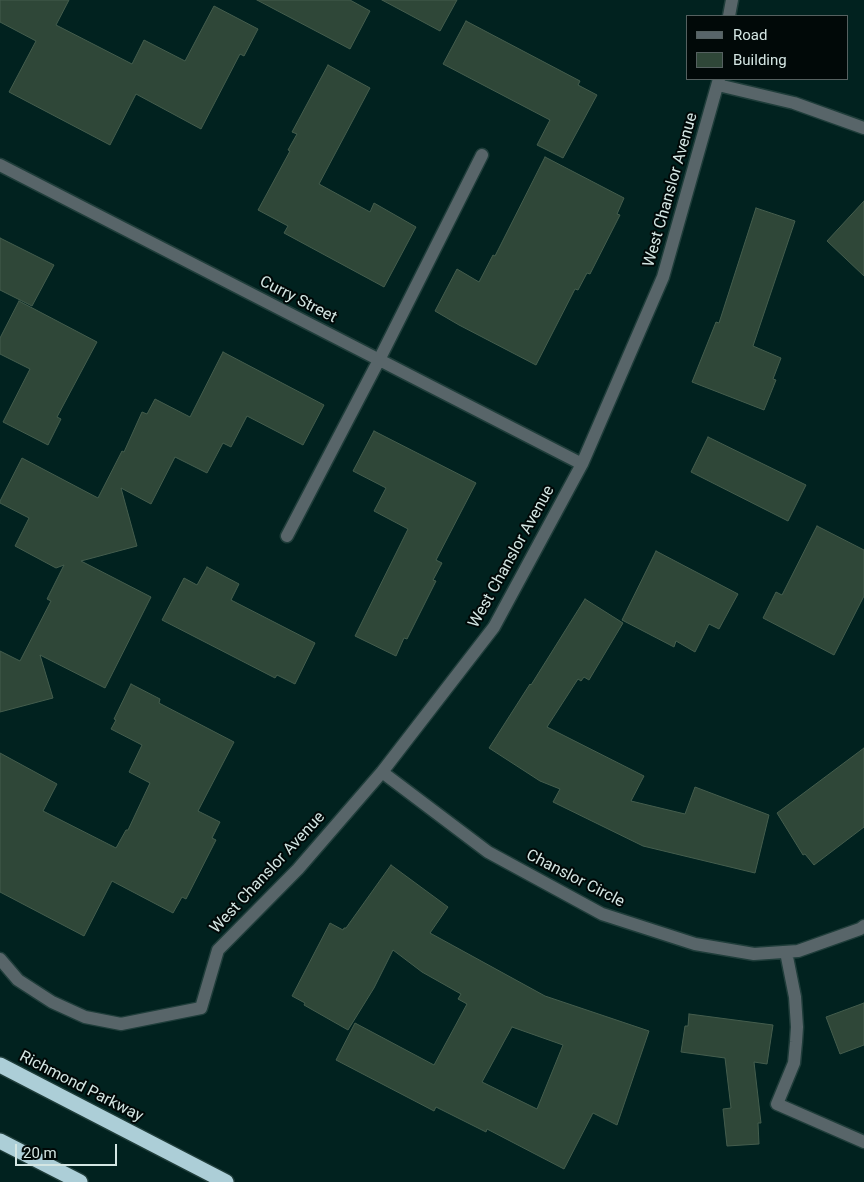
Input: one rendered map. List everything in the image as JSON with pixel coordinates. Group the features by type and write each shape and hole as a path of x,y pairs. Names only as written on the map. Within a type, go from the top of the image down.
{"highway":[{"name":"Richmond Parkway","path":"0,1065 226,1182"},
{"path":"0,1141 80,1182"}],"street":[{"path":"729,15 732,0"},
{"path":"718,82 794,103 864,128"},
{"name":"West Chanslor Avenue","path":"0,959 18,980 52,1002 85,1017 121,1024 201,1008 218,950 298,869 382,772 494,628 582,464 663,276 718,82"},
{"path":"287,536 379,360 482,155"},
{"name":"Curry Street","path":"0,164 582,464"},
{"name":"Chanslor Circle","path":"382,772 488,852 602,914 695,944 754,954 798,951 864,926"},
{"path":"786,952 797,1027 794,1063 777,1104 864,1142"}],"building":[{"path":"0,0 69,0 56,25 132,64 144,40 185,61 214,6 258,29 244,56 240,54 201,129 136,94 110,145 9,92 36,41 0,22"},
{"path":"257,0 350,0 370,11 350,49"},
{"path":"382,0 457,0 440,31"},
{"path":"466,21 580,81 578,85 597,95 563,158 537,145 550,120 443,64"},
{"path":"328,65 370,88 319,184 370,212 374,203 416,227 384,287 284,233 288,226 258,210 290,151 288,150 297,134 292,132"},
{"path":"545,157 624,198 617,214 620,215 590,274 587,273 578,290 575,289 536,365 435,311 457,269 479,282 493,255 495,256"},
{"path":"864,201 864,276 827,241"},
{"path":"756,208 795,221 753,346 781,358 773,379 776,380 764,410 692,382 716,322 719,323"},
{"path":"0,238 54,265 32,306 0,290"},
{"path":"19,301 97,342 57,417 61,419 48,445 3,422 30,369 0,354 0,338"},
{"path":"223,352 324,405 303,445 247,416 231,447 223,443 207,473 175,457 151,504 121,488 137,546 81,561 151,597 105,688 40,655 53,698 0,712 0,651 20,661 51,601 47,599 64,565 56,568 15,546 29,518 0,503 0,501 22,458 98,498 122,451 124,452 142,412 147,414 155,399 190,417"},
{"path":"374,431 476,483 436,560 442,563 433,580 436,581 407,639 404,638 396,656 355,636 408,529 374,511 386,488 353,471"},
{"path":"708,437 806,485 788,521 691,472"},
{"path":"817,526 864,550 864,596 834,655 763,618 776,592 782,595"},
{"path":"656,551 738,594 719,629 709,624 695,652 676,641 674,647 622,620"},
{"path":"207,567 239,584 231,600 315,643 295,684 277,675 275,678 162,620 184,578 197,585"},
{"path":"585,599 623,623 589,680 584,677 581,681 578,679 547,727 644,776 631,801 685,814 695,787 769,815 755,873 643,846 553,802 560,789 540,781 489,748"},
{"path":"131,684 160,699 159,703 234,742 198,811 220,822 212,838 216,840 186,899 182,897 173,913 112,881 84,936 0,892 0,753 57,784 43,811 116,848 126,830 128,830 150,783 129,772 142,745 111,729"},
{"path":"864,748 864,827 814,865 805,854 803,855 777,813"},
{"path":"391,865 448,907 430,933 545,996 649,1031 617,1125 593,1113 564,1169 487,1129 486,1132 436,1107 434,1111 336,1060 355,1023 434,1065 467,1004 458,999 461,994 422,972 393,950 374,988 348,1030 304,1005 305,1003 292,996 330,923 343,930","holes":["512,1027 563,1045 537,1109 482,1082"]},
{"path":"864,1003 864,1045 840,1054 826,1017"},
{"path":"689,1014 773,1025 767,1064 754,1062 761,1123 758,1123 759,1144 727,1146 723,1109 731,1108 725,1058 681,1052"}]}
